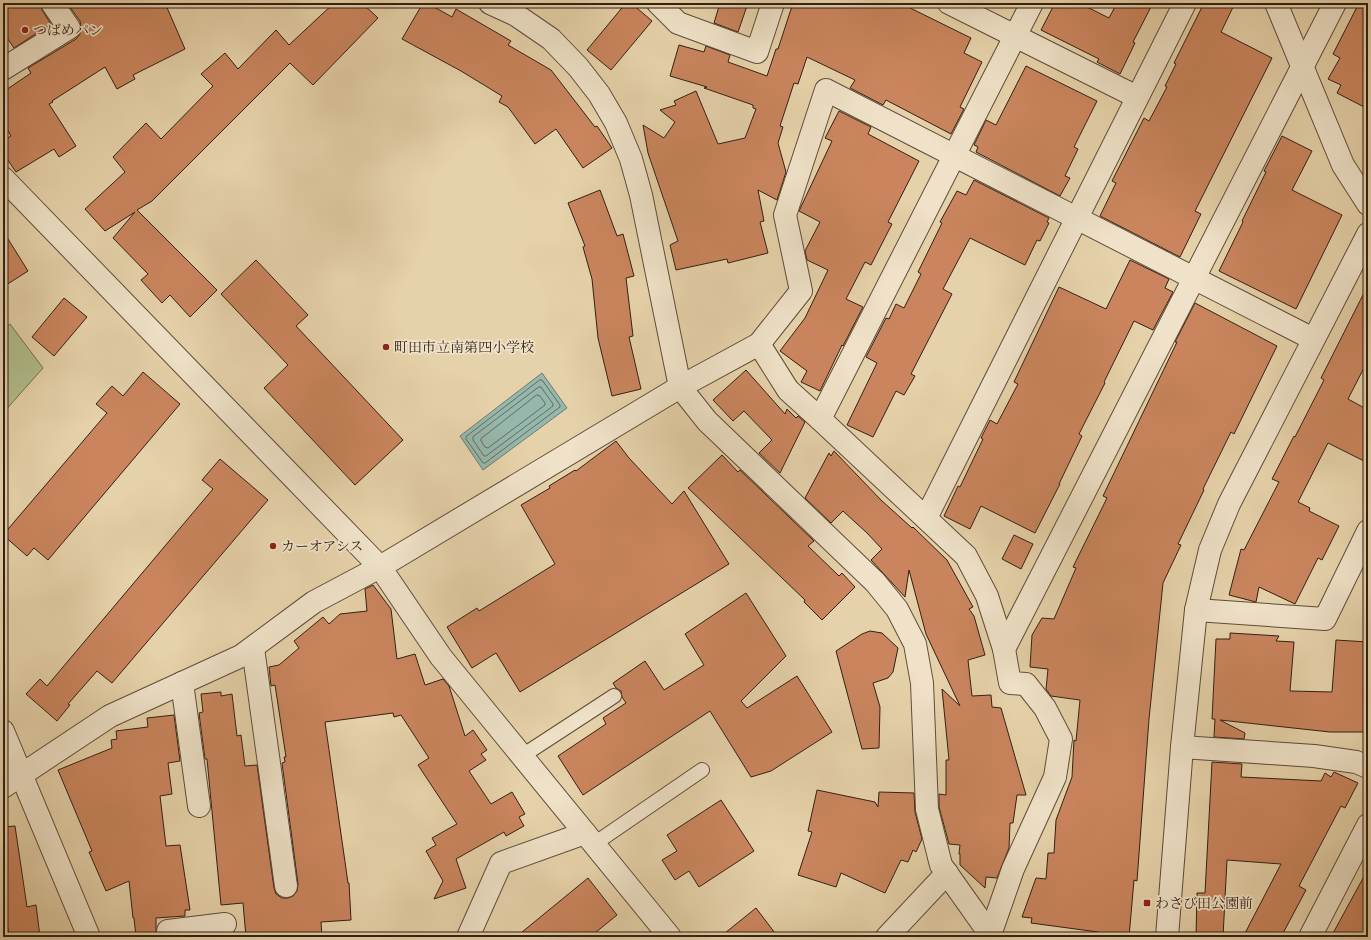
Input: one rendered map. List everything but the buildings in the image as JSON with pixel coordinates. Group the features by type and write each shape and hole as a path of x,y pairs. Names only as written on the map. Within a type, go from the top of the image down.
{"street":[{"path":"3,69 69,28 52,3"},
{"path":"490,3 516,15 551,39 578,67 595,88 616,123 631,159 641,195 680,387 707,421 875,582 897,609 915,644 922,683 927,809 942,865 991,936"},
{"path":"658,3 678,23 757,52 773,3"},
{"path":"949,3 1138,97"},
{"path":"820,419 1032,3"},
{"path":"926,518 1184,3"},
{"path":"1276,3 1344,166 1368,204"},
{"path":"1004,649 1335,3"},
{"path":"3,787 110,716 241,656 254,648 314,602 380,567 680,387 759,344 801,291 785,215 826,90 1314,339"},
{"path":"3,178 380,567 441,657 670,937"},
{"path":"1167,937 1182,747 1196,610 1210,550 1229,504 1368,234"},
{"path":"759,344 788,390 966,556 987,596 1004,649 1010,683 1026,684 1045,708 1060,740 1055,776 1013,869 991,936"},
{"path":"1196,610 1325,619 1368,531"},
{"path":"254,648 286,886"},
{"path":"182,683 199,806"},
{"path":"3,730 89,937"},
{"path":"1182,747 1314,756 1356,762 1368,766"},
{"path":"1310,937 1368,825"},
{"path":"468,937 501,863 589,838"},
{"path":"887,937 947,873"},
{"path":"168,931 196,932 225,924"}],"lane":[{"path":"522,756 614,696"},
{"path":"589,838 702,770"}],"green space":[{"path":"10,324 43,368 3,413 3,329"}],"water":[{"path":"542,373 567,408 483,470 460,436"}],"place":[{"name":"つばめパン","path":"25,30"},
{"name":"町田市立南第四小学校","path":"386,347"},
{"name":"カーオアシス","path":"273,546"},
{"name":"わさび田公園前","path":"1147,903"}]}
